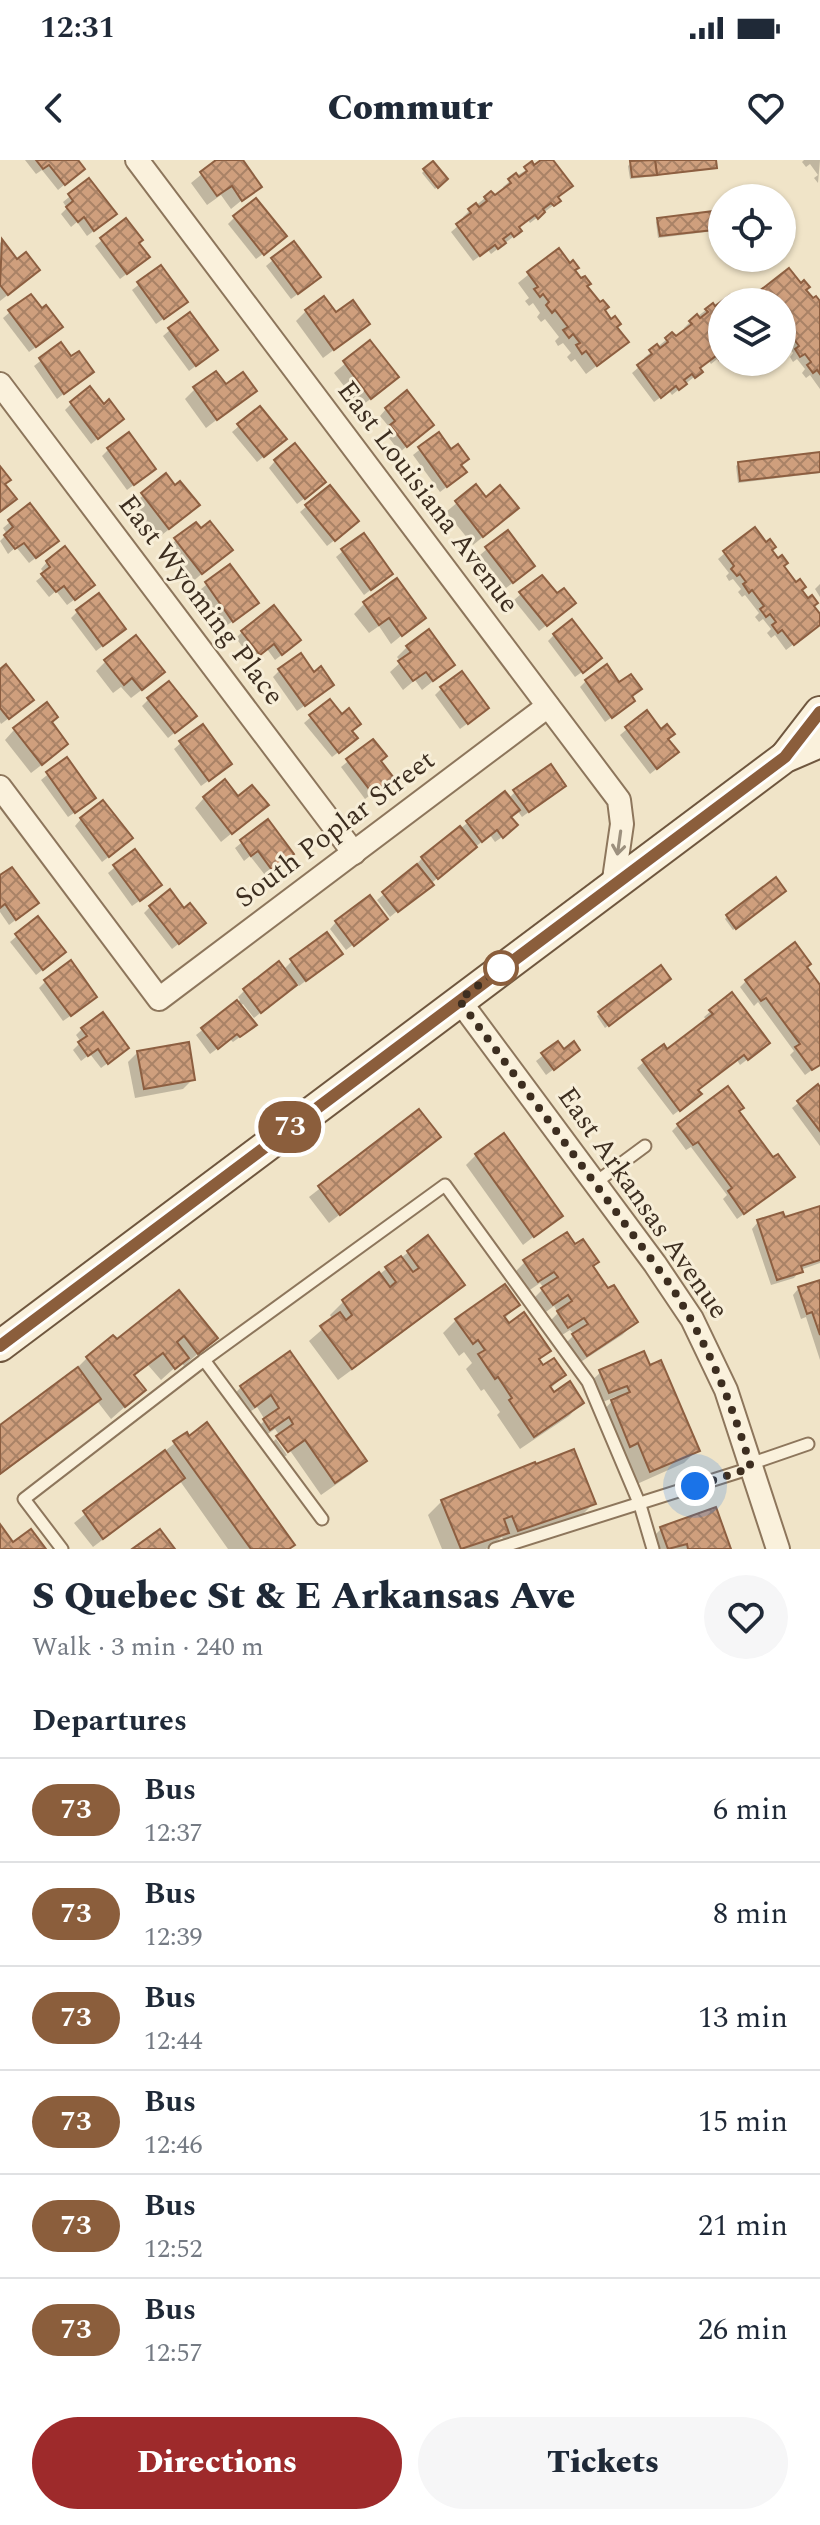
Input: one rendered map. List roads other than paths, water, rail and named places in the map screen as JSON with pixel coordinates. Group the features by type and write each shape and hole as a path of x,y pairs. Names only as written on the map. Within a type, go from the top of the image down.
{"main road":[{"path":"785,757 820,712"},
{"path":"0,1346 785,757 820,742"}],"street":[{"name":"East Louisiana Avenue","path":"137,160 619,800 622,824 613,886"},
{"name":"East Wyoming Place","path":"0,384 354,853"},
{"name":"South Poplar Street","path":"0,787 159,999 548,706"},
{"name":"East Arkansas Avenue","path":"459,1000 671,1286 700,1333 726,1390 778,1549"}],"lane":[{"path":"595,1183 645,1146"},
{"path":"62,1549 24,1499 204,1360 445,1185 588,1382 640,1505 653,1549"},
{"path":"204,1360 322,1519"},
{"path":"495,1549 640,1505 808,1444"}]}
